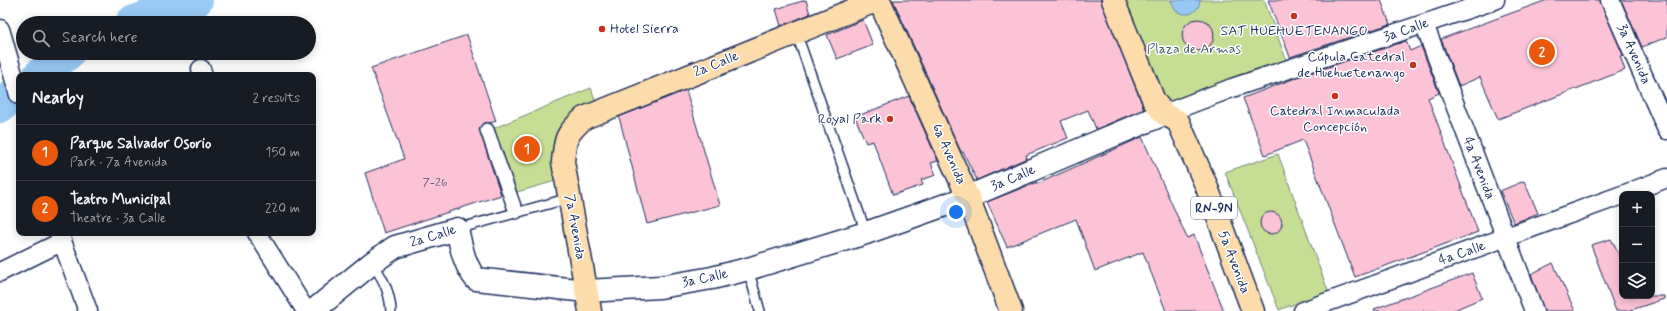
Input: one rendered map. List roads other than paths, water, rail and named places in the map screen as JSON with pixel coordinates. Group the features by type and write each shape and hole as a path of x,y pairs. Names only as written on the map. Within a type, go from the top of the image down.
{"main road":[{"name":"2a Calle","path":"564,142 571,129 584,118 879,0"},
{"name":"6a Avenida","path":"879,0 968,197 1011,311"},
{"name":"5a Avenida","path":"1113,0 1154,101 1164,114 1178,121 1206,185 1253,311"},
{"name":"3a Calle","path":"456,229 462,252 476,284 588,301 712,278 748,269 866,233 968,197 1164,114"},
{"name":"7a Avenida","path":"564,142 563,162 588,301"},
{"name":"2a Calle","path":"313,311 372,263 395,248 456,229"}],"street":[{"name":"3a Calle","path":"1164,114 1232,88 1495,0"},
{"name":"3a Avenida","path":"1610,0 1667,130"},
{"name":"4a Avenida","path":"1424,24 1534,311"},
{"path":"0,29 16,84"},
{"path":"487,130 516,212"},
{"path":"1633,191 1667,178"},
{"name":"4a Calle","path":"1303,311 1619,196"},
{"path":"259,236 306,311"},
{"path":"0,272 60,237 88,311"}],"lane":[{"path":"796,32 866,233"},
{"name":"2a Calle","path":"456,229 570,198"},
{"path":"372,263 383,278 391,311"},
{"path":"748,269 760,311"}],"water":[{"path":"1171,0 1200,0 1197,9 1191,13 1183,14 1175,10"}],"waterway":[{"path":"151,16 196,0"},
{"path":"44,72 59,60"},
{"path":"0,106 16,93"}],"place":[{"name":"SAT HUEHUETENANGO","path":"1294,16"},
{"name":"Hotel Sierra","path":"602,29"},
{"name":"Teatro Municipal","path":"1542,52"},
{"name":"Cúpula Catedral de Huehuetenango","path":"1413,65"},
{"name":"Catedral Inmaculada Concepción","path":"1335,96"},
{"name":"Royal Park","path":"890,119"},
{"name":"Parque Salvador Osorio","path":"527,149"}],"park label":[{"name":"Plaza de Armas","path":"1194,49"}]}
